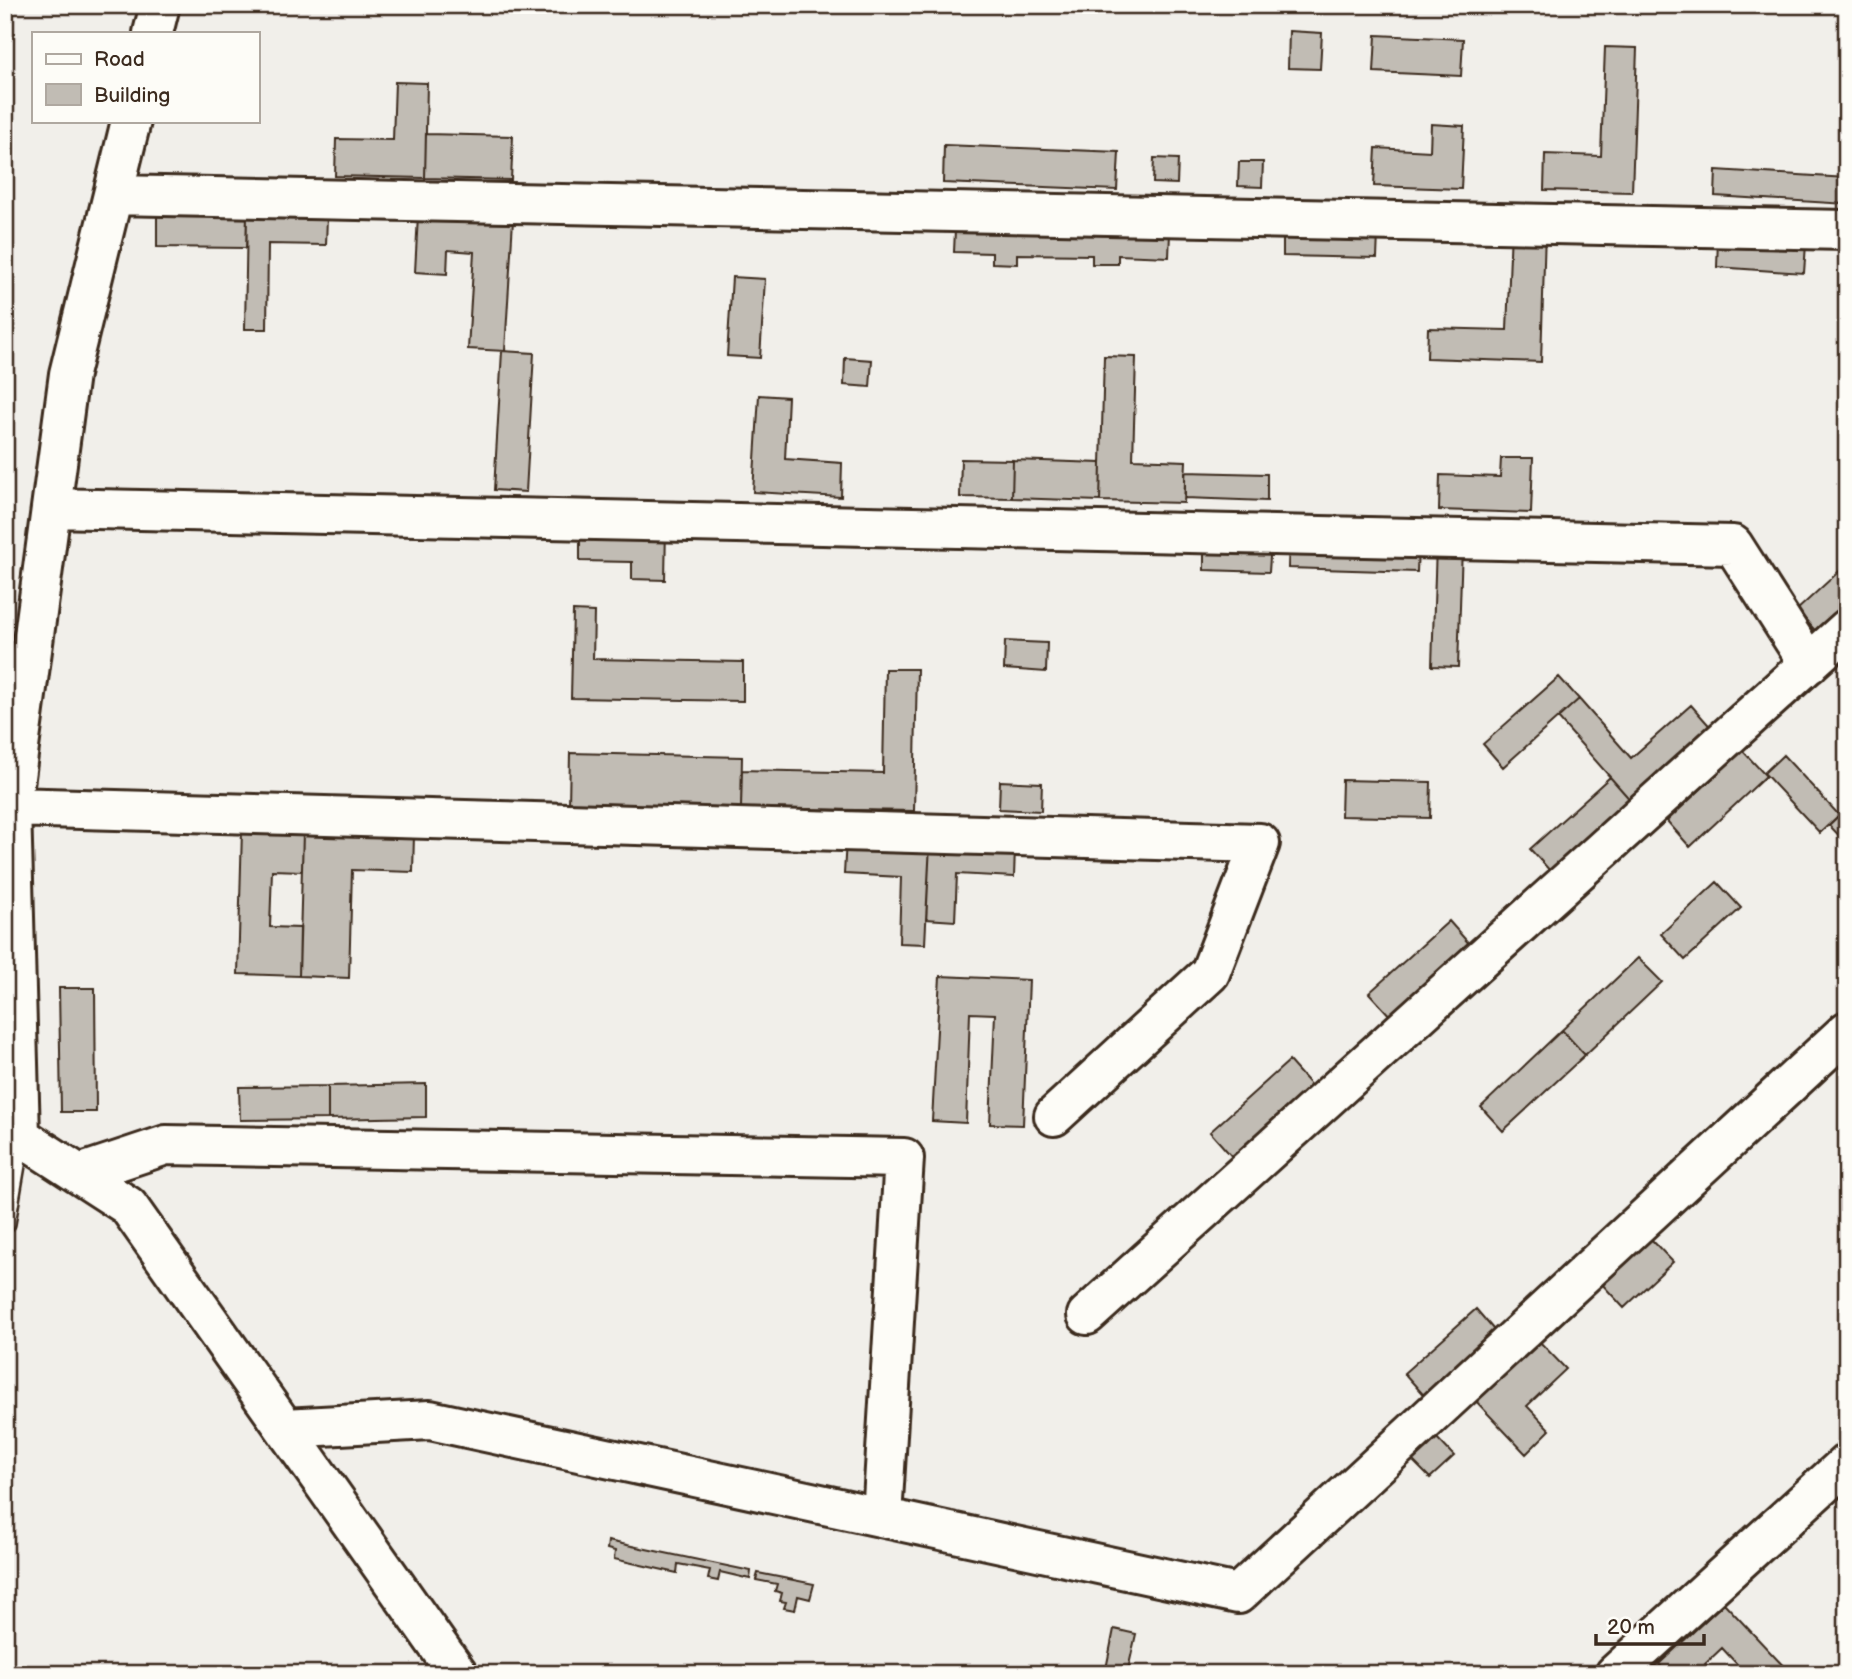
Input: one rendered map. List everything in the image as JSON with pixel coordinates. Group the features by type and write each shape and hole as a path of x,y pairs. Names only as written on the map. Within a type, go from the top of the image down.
{"street":[{"path":"153,32 160,5"},
{"path":"131,122 69,374 11,807 20,1136 128,1206 458,1674"},
{"path":"113,195 1847,230"},
{"path":"51,508 1733,545 1809,664"},
{"path":"1087,1315 1847,629"},
{"path":"11,807 1260,843 1210,972 1054,1116"},
{"path":"285,1428 430,1420 1238,1594 1847,1031"},
{"path":"79,1174 166,1145 904,1158 882,1517"},
{"path":"1615,1674 1847,1463"}],"lane":[{"path":"5,1223 20,1136"}],"building":[{"path":"945,5 1013,5 1013,10"},
{"path":"1289,31 1322,33 1320,69 1288,68"},
{"path":"1376,35 1463,39 1461,76 1374,72"},
{"path":"1605,47 1637,48 1632,192 1544,190 1545,154 1601,156"},
{"path":"395,82 427,83 425,178 335,176 336,139 393,140"},
{"path":"1431,124 1464,126 1461,189 1374,186 1376,148 1430,151"},
{"path":"426,134 513,136 511,180 425,178"},
{"path":"944,145 1119,152 1117,190 943,183"},
{"path":"1154,158 1178,159 1177,184 1153,183"},
{"path":"1239,162 1263,162 1262,187 1238,186"},
{"path":"1716,170 1847,178 1847,204 1715,196"},
{"path":"157,214 247,215 246,248 157,247"},
{"path":"247,215 327,217 326,245 268,244 267,329 245,329"},
{"path":"418,215 513,220 505,351 468,349 474,252 448,250 447,274 415,272"},
{"path":"1511,229 1545,230 1541,362 1427,358 1428,328 1507,330"},
{"path":"955,230 1170,233 1169,257 1118,255 1118,264 1092,264 1092,255 1017,254 1017,264 992,263 992,253 954,252"},
{"path":"1283,231 1378,233 1377,258 1283,256"},
{"path":"1718,239 1806,244 1804,273 1717,267"},
{"path":"732,277 765,279 760,358 727,356"},
{"path":"502,351 534,353 526,492 494,490"},
{"path":"1104,356 1136,357 1133,459 1186,461 1184,503 1100,501"},
{"path":"845,358 872,360 870,387 844,385"},
{"path":"759,395 788,397 785,459 842,463 841,497 753,492"},
{"path":"1501,458 1533,458 1531,513 1439,510 1440,475 1500,477"},
{"path":"961,459 1013,460 1012,498 960,497"},
{"path":"1013,460 1101,463 1100,501 1012,498"},
{"path":"1185,472 1267,474 1267,501 1185,498"},
{"path":"580,526 666,527 665,580 632,579 632,562 580,561"},
{"path":"1204,540 1271,542 1269,572 1204,570"},
{"path":"1289,541 1418,545 1417,572 1288,568"},
{"path":"1436,545 1462,546 1458,667 1432,666"},
{"path":"1847,564 1847,609 1819,635 1797,610"},
{"path":"573,611 594,612 593,659 743,662 743,701 571,698"},
{"path":"1005,641 1047,643 1046,672 1004,669"},
{"path":"885,669 917,669 914,811 741,808 742,770 883,773"},
{"path":"1559,677 1579,699 1503,767 1483,744"},
{"path":"1579,699 1631,758 1691,705 1714,731 1633,803 1558,718"},
{"path":"1742,750 1766,776 1690,847 1667,821"},
{"path":"570,753 742,757 741,808 569,805"},
{"path":"1783,755 1839,815 1820,833 1764,773"},
{"path":"1610,777 1633,803 1553,874 1530,849"},
{"path":"1342,780 1431,782 1430,818 1341,816"},
{"path":"1000,781 1042,783 1041,811 999,809"},
{"path":"1847,808 1847,844 1829,825"},
{"path":"242,830 303,832 302,871 272,870 270,927 300,928 299,976 238,974"},
{"path":"303,832 414,835 413,872 352,870 349,978 299,976"},
{"path":"846,840 930,844 925,944 899,943 901,877 844,874"},
{"path":"930,844 1015,848 1014,877 957,874 955,921 926,919"},
{"path":"1717,882 1741,908 1685,960 1661,934"},
{"path":"1449,921 1472,947 1392,1018 1369,993"},
{"path":"1638,958 1662,982 1585,1055 1562,1030"},
{"path":"940,976 1029,980 1023,1125 990,1124 995,1014 970,1013 966,1123 932,1121"},
{"path":"59,988 95,988 96,1112 61,1112"},
{"path":"1562,1030 1585,1055 1503,1131 1481,1107"},
{"path":"1289,1061 1314,1089 1235,1160 1210,1132"},
{"path":"426,1084 426,1117 328,1119 328,1086"},
{"path":"328,1086 328,1119 240,1120 239,1087"},
{"path":"1648,1236 1673,1262 1624,1308 1600,1282"},
{"path":"1476,1309 1499,1336 1428,1400 1404,1373"},
{"path":"1536,1338 1566,1369 1527,1406 1550,1430 1526,1454 1473,1398"},
{"path":"1434,1435 1454,1456 1430,1478 1410,1458"},
{"path":"608,1541 751,1571 750,1579 720,1572 718,1581 708,1579 710,1570 678,1564 677,1573 614,1559 615,1551 607,1549"},
{"path":"758,1573 814,1584 810,1599 798,1596 795,1610 784,1608 786,1602 780,1601 782,1593 775,1591 777,1584 756,1580"},
{"path":"1724,1603 1789,1672 1787,1674 1746,1674 1722,1648 1705,1664 1714,1674 1668,1674 1659,1664"},
{"path":"1114,1629 1136,1634 1127,1674 1105,1674"}]}
